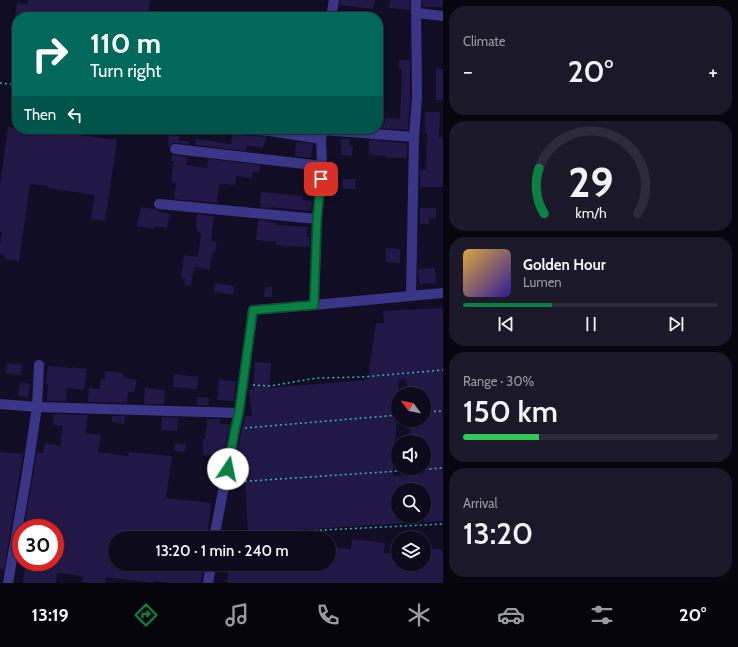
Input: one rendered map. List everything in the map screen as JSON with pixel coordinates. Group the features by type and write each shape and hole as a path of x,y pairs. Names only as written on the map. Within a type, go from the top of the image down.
{"street":[{"path":"332,12 334,0"},
{"path":"411,296 414,137 417,98 416,0"},
{"path":"417,13 443,16"},
{"path":"314,305 317,219 322,166 322,134"},
{"path":"345,134 414,137"},
{"path":"175,149 322,166"},
{"path":"159,204 317,219"},
{"path":"215,531 239,412 253,310 443,293"},
{"path":"8,583 37,407 39,365"},
{"path":"0,404 37,407 239,412"},
{"path":"208,583 209,571"}],"path":[{"path":"0,83 12,84"},
{"path":"243,384 270,386 317,378 362,377 443,370"},
{"path":"431,412 443,411"},
{"path":"235,429 391,416"},
{"path":"225,483 443,468"},
{"path":"320,531 443,524"}],"building":[{"path":"28,0 150,0 149,12 16,12 17,3 28,4"},
{"path":"340,0 375,0 373,9 340,5"},
{"path":"390,0 410,0 410,10 389,8"},
{"path":"422,0 443,0 443,7 423,7"},
{"path":"399,60 410,60 408,130 383,128 385,118 400,119 402,69 399,69"},
{"path":"436,69 443,69 443,100 436,100"},
{"path":"425,112 440,112 439,137 443,137 443,187 420,187 420,170 426,170 427,133 425,133"},
{"path":"8,127 12,127 12,134 71,134 117,140 105,221 91,219 95,195 30,184 19,261 5,259 5,255 0,254 2,232 0,232 0,186"},
{"path":"233,134 266,137 263,148 247,145 246,151 195,145 196,139 231,144"},
{"path":"169,135 179,136 179,140 189,142 189,144 172,143 168,146"},
{"path":"341,139 350,139 349,146 353,146 352,156 341,155"},
{"path":"369,141 407,143 407,158 386,158 386,156 369,155"},
{"path":"296,142 313,144 311,158 295,156"},
{"path":"172,155 187,157 186,165 207,168 208,159 260,165 259,172 253,172 252,178 236,176 235,185 219,184 217,203 174,199 176,183 171,182 174,161 171,161"},
{"path":"343,179 355,179 355,189 343,189"},
{"path":"261,192 303,196 302,200 312,201 311,211 260,207"},
{"path":"141,207 155,209 157,211 170,214 167,228 155,226 154,229 137,226"},
{"path":"420,208 436,208 436,218 429,218 429,224 420,224"},
{"path":"197,214 214,216 211,241 217,242 215,253 212,253 210,270 194,267 191,286 184,285 185,279 181,278 184,255 198,257 201,233 197,232"},
{"path":"259,220 270,221 276,223 276,225 308,227 307,237 310,237 310,247 283,246 276,244 276,242 256,240"},
{"path":"386,248 400,249 400,263 386,262"},
{"path":"435,268 436,283 419,284 418,269"},
{"path":"215,283 234,286 233,295 214,292"},
{"path":"265,287 272,287 272,297 264,297"},
{"path":"443,308 443,521 431,522 431,483 391,483 391,523 407,523 280,531 248,531 245,478 236,479 236,456 245,416 252,416 249,390 253,389 255,362 271,363 269,388 365,380 368,379 376,323 384,323 383,311","holes":["399,379 406,379 407,387 431,387 431,427 410,427 410,435 431,435 431,475 391,475 391,435 396,435 396,427 391,427 391,387 399,387"]},
{"path":"7,363 22,365 21,375 6,373"},
{"path":"48,366 87,369 84,390 67,388 66,401 47,401 48,384 46,384"},
{"path":"105,371 123,373 123,377 137,380 134,392 128,392 127,403 88,402 89,388 100,389 101,379 105,380"},
{"path":"174,374 198,377 197,389 173,387"},
{"path":"219,380 236,381 234,401 217,400"},
{"path":"20,382 30,384 28,397 18,396"},
{"path":"145,388 165,390 164,404 144,404"},
{"path":"197,397 209,398 208,406 197,405"},
{"path":"54,414 88,415 85,433 101,435 98,452 128,456 129,452 172,456 166,498 211,503 208,531 108,531 108,571 203,571 201,583 171,583 154,581 154,583 106,577 105,583 90,583 82,582 83,576 57,573 56,583 23,583 24,571 64,571 64,519 26,519 37,452 43,453 45,443 60,446 63,426 53,425"},
{"path":"112,416 125,416 124,424 112,422"},
{"path":"162,417 178,418 177,431 161,430"},
{"path":"207,419 220,419 220,424 230,424 223,456 203,455 203,439 205,439"},
{"path":"175,443 186,444 185,452 174,451"},
{"path":"0,452 23,454 4,570 0,569"},
{"path":"352,539 385,543 384,553 391,554 391,571 431,571 431,549 443,550 443,583 227,583 228,571 336,571 336,548 351,549"}],"route":[{"path":"228,469 239,412 253,310 314,305 317,219 321,179"}]}
